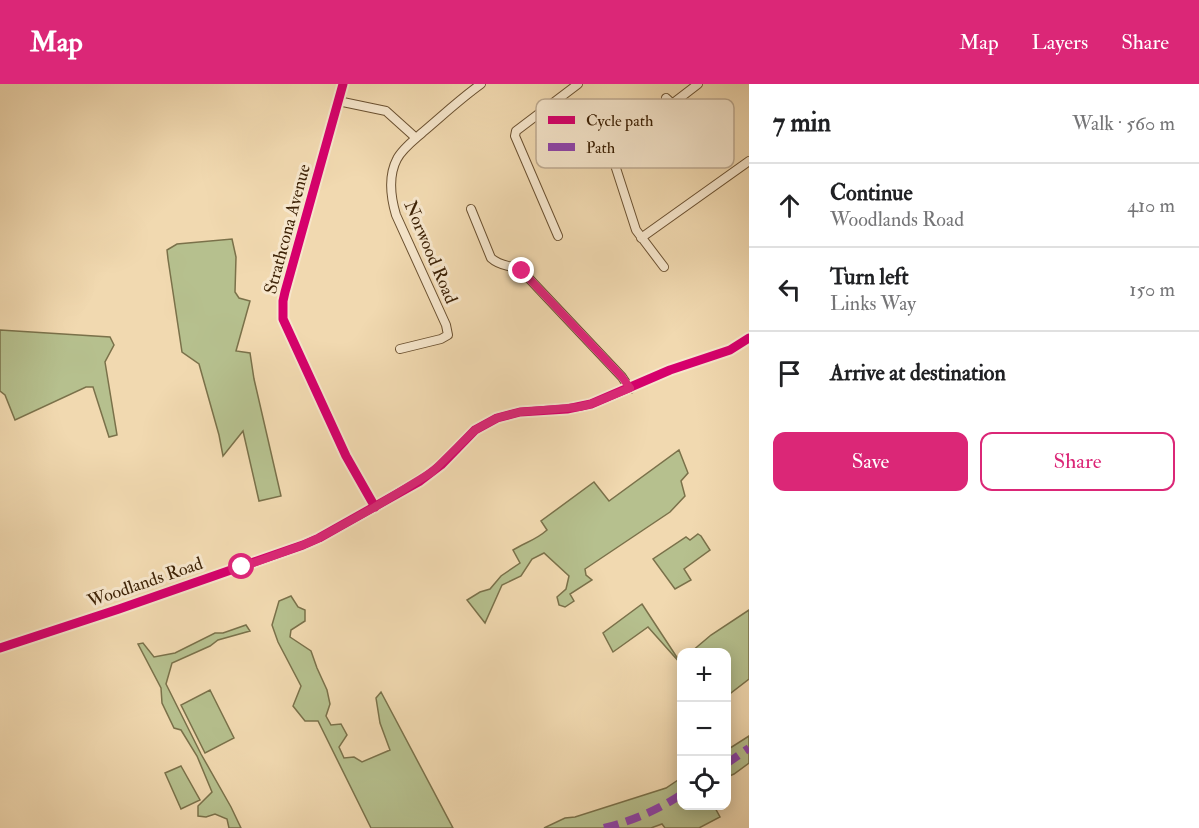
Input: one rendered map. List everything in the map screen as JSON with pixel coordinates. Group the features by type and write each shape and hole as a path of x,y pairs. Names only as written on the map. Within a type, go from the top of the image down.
{"street":[{"name":"Strathcona Avenue","path":"343,84 285,292 283,319 346,456 375,507"},
{"name":"Norwood Road","path":"400,349 436,341 448,335 446,325 392,203 392,180 396,161 416,138 481,84"},
{"path":"558,99 578,84"},
{"path":"678,99 698,84"},
{"path":"338,101 386,111 416,138"},
{"path":"536,115 516,131 515,136 558,236"},
{"path":"641,238 749,162"},
{"path":"616,168 632,220 641,238 664,267"},
{"path":"471,209 491,258 497,264 516,267 522,271 630,388"},
{"name":"Woodlands Road","path":"0,648 130,606 303,545 337,529 432,472 475,430 497,418 520,412 591,404 670,370 730,350 749,338"}],"green space":[{"path":"232,239 236,257 235,292 239,298 250,301 236,351 250,353 281,496 259,501 243,431 223,456 199,364 182,352 167,250 177,244"},
{"path":"0,330 110,337 114,345 105,362 117,435 109,437 93,387 86,387 15,420 5,395 0,391"},
{"path":"679,450 688,473 681,481 685,496 670,512 585,569 586,575 592,580 570,594 574,601 565,607 559,605 557,597 566,589 569,576 544,553 532,559 521,576 502,585 485,623 467,600 490,589 501,576 520,563 513,550 547,530 541,521 594,482 609,501"},
{"path":"698,534 710,550 684,569 691,580 675,589 653,559 686,537 690,540"},
{"path":"291,596 298,607 305,610 305,621 291,630 290,637 311,651 327,690 330,704 326,716 331,725 341,724 347,735 339,747 344,758 354,757 362,762 390,750 380,723 376,698 381,692 453,828 371,828 318,721 305,721 293,706 301,686 278,642 272,625 279,601"},
{"path":"642,604 677,660 648,627 613,652 603,633"},
{"path":"749,610 749,679 731,693 731,648 696,648"},
{"path":"246,625 250,631 218,640 172,663 166,684 241,828 229,828 227,819 215,814 206,817 198,816 198,806 212,792 197,756 181,730 174,728 162,703 161,688 138,644 143,643 154,657 175,653 215,633 223,633"},
{"path":"210,690 234,738 205,753 181,705"},
{"path":"749,736 749,763 731,775 731,756 731,747"},
{"path":"181,766 200,800 181,809 165,773"},
{"path":"677,781 677,810 716,810 720,817 699,828 665,828 662,824 651,828 544,828 565,818 575,817 666,788"}],"marked path":[{"path":"731,761 749,748"},
{"path":"604,828 644,814 677,797"}],"cycle path":[{"path":"343,84 285,292 283,319 346,456 375,507"},
{"path":"0,648 119,609 319,538 420,481 441,465 475,430 497,418 520,412 567,409 591,404 670,370 730,350 749,338"}],"route":[{"path":"242,567 319,538 420,481 441,465 475,430 497,418 520,412 579,407 630,388 522,271"}]}
